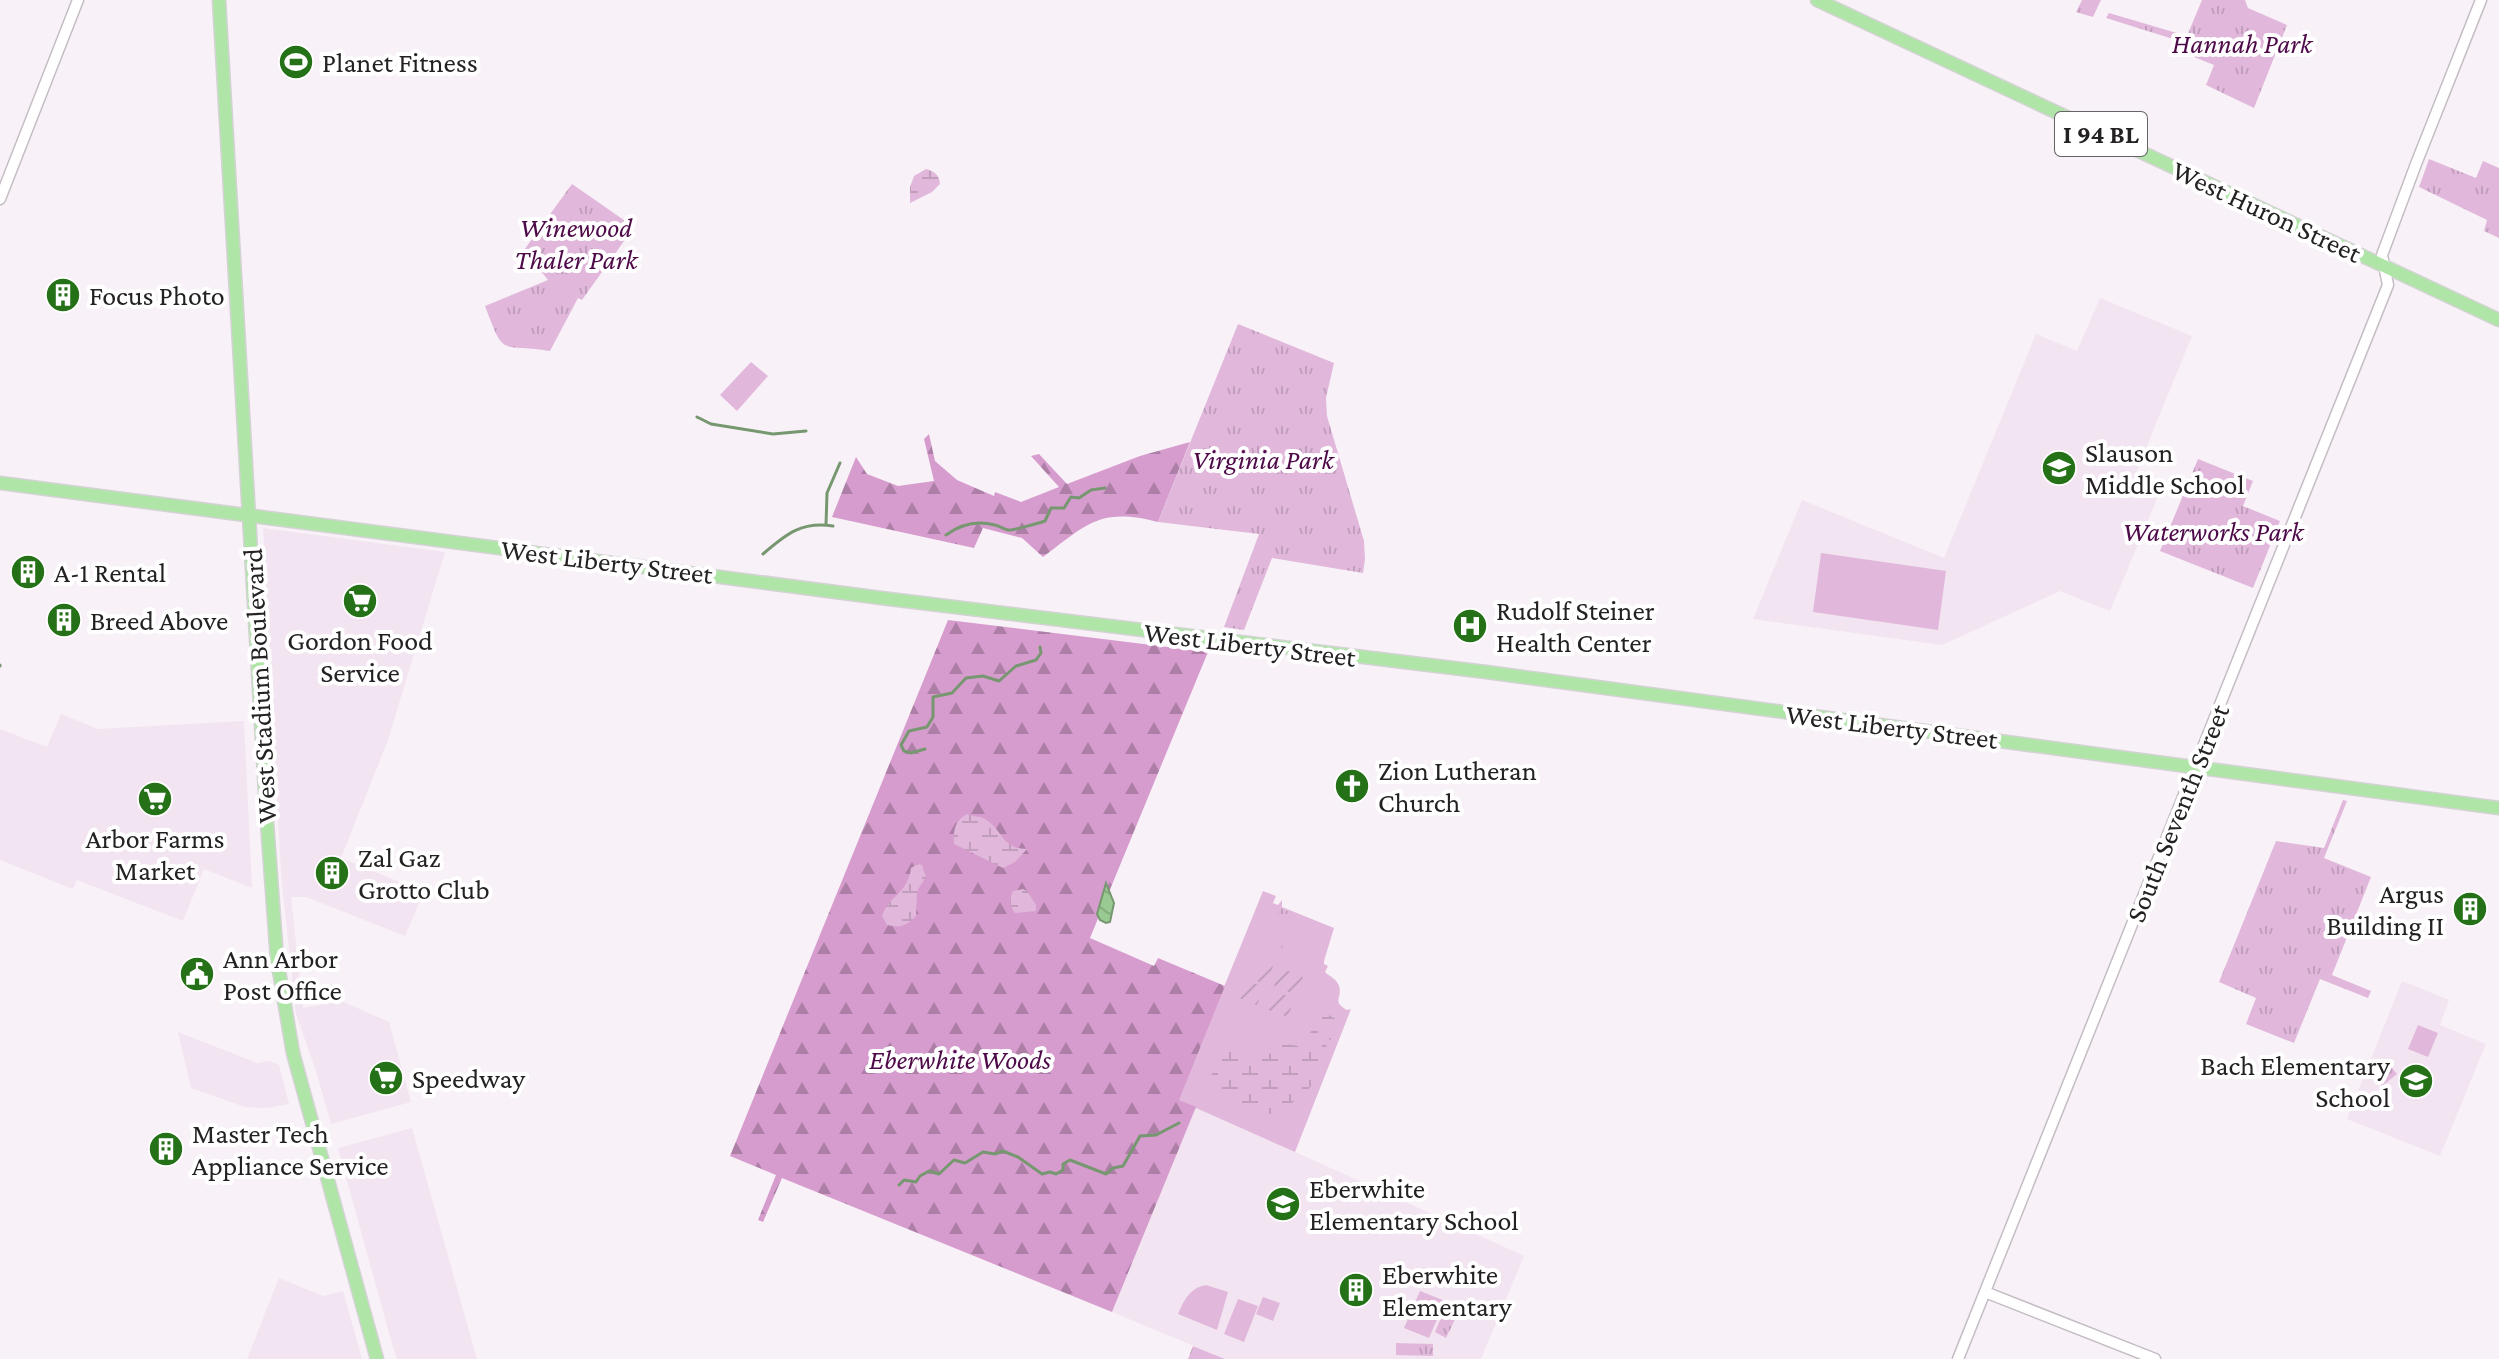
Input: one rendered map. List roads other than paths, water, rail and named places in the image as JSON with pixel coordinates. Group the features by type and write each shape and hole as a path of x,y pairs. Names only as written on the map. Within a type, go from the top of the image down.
{"main road":[{"name":"West Stadium Boulevard","path":"219,0 266,809 281,988 293,1053 377,1359"},
{"name":"West Huron Street","path":"1817,0 2499,320"},
{"name":"West Liberty Street","path":"0,483 889,599 1486,672 2499,808"}],"street":[{"path":"0,199 78,0"},
{"name":"South Seventh Street","path":"1958,1359 2388,285 2382,255 2481,0"},
{"path":"1985,1292 2155,1359"}],"water":[{"path":"1106,883 1114,903 1110,922 1106,923 1097,914"}],"waterway":[{"path":"697,417 711,424 773,434 806,431"},
{"path":"826,525 827,493 840,463"},
{"path":"946,535 975,523 1010,530 1042,522 1051,508 1064,508 1071,497 1079,498 1091,490 1105,488"},
{"path":"763,554 779,540 803,527 833,526"},
{"path":"925,749 911,753 904,751 901,745 909,731 927,727 933,717 933,697 952,693 966,678 983,676 999,681 1016,666 1036,660 1041,653 1040,647"},
{"path":"899,1185 904,1180 916,1182 929,1171 939,1174 954,1160 965,1163 983,1152 995,1154 1003,1151 1018,1157 1042,1174 1056,1174 1070,1160 1106,1174 1113,1168 1123,1166 1140,1136 1156,1135 1179,1123"}],"place":[{"name":"Planet Fitness","path":"296,62"},
{"name":"Focus Photo","path":"63,295"},
{"name":"Slauson Middle School","path":"2059,468"},
{"name":"A-1 Rental","path":"28,572"},
{"name":"Gordon Food Service","path":"360,601"},
{"name":"Breed Above","path":"64,620"},
{"name":"Rudolf Steiner Health Center","path":"1470,626"},
{"name":"Zion Lutheran Church","path":"1352,786"},
{"name":"Arbor Farms Market","path":"155,799"},
{"name":"Zal Gaz Grotto Club","path":"332,873"},
{"name":"Argus Building II","path":"2470,909"},
{"name":"Ann Arbor Post Office","path":"197,974"},
{"name":"Speedway","path":"386,1078"},
{"name":"Bach Elementary School","path":"2416,1081"},
{"name":"Master Tech Appliance Service","path":"166,1149"},
{"name":"Eberwhite Elementary School","path":"1283,1204"},
{"name":"Eberwhite Elementary","path":"1356,1290"}],"park label":[{"name":"Hannah Park","path":"2242,43"},
{"name":"Winewood Thaler Park","path":"576,243"},
{"name":"Virginia Park","path":"1263,459"},
{"name":"Waterworks Park","path":"2213,531"},
{"name":"Eberwhite Woods","path":"960,1059"}]}
